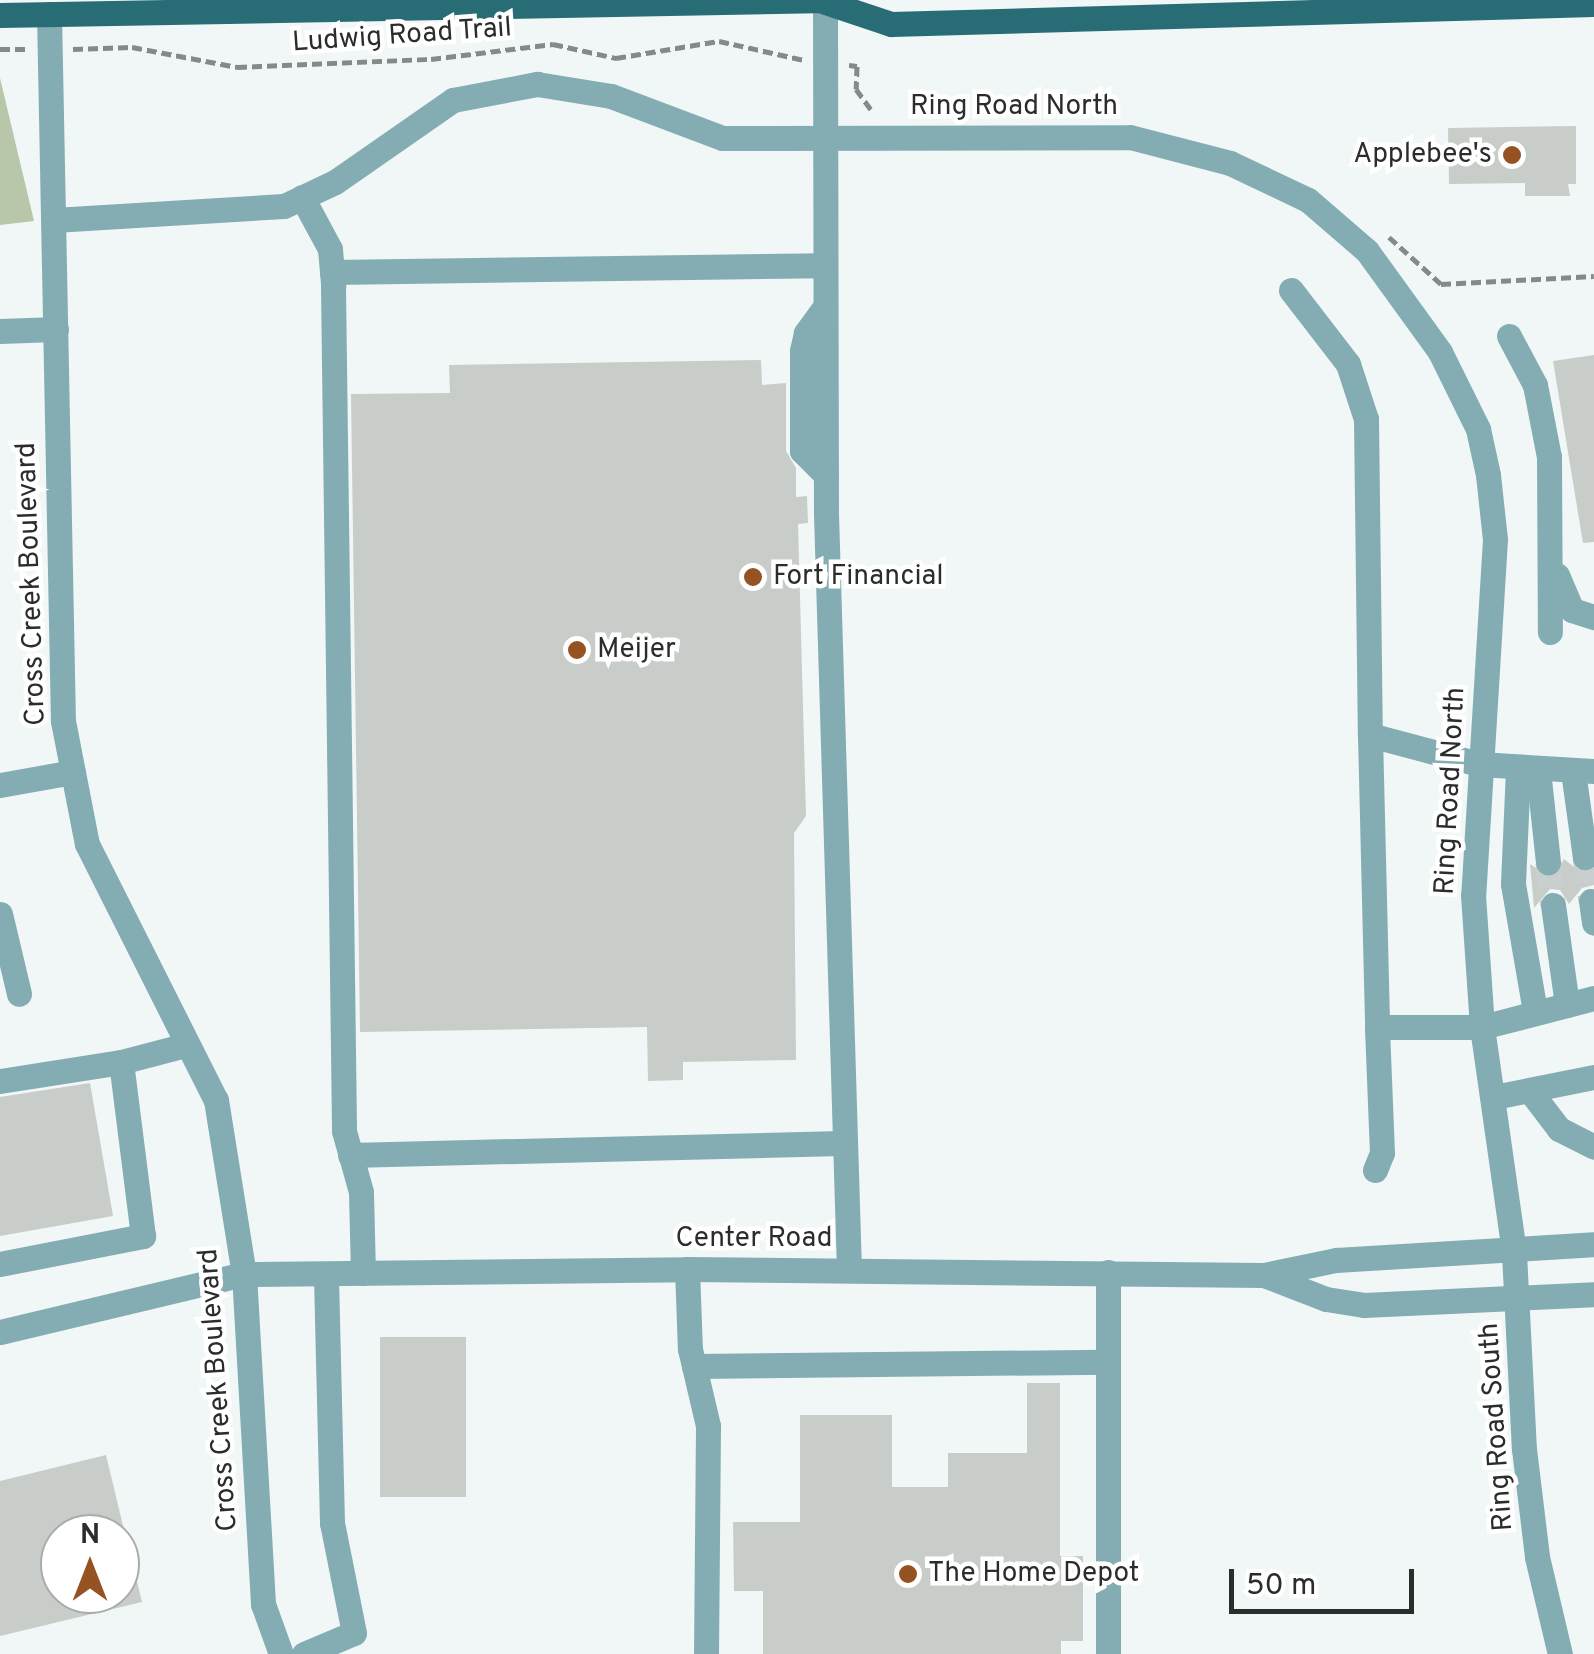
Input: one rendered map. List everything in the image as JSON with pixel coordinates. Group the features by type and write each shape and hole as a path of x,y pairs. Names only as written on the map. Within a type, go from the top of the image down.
{"main road":[{"path":"0,15 345,5 827,1 891,24 1594,4"}],"street":[{"path":"827,1 826,475 842,1143 849,1270"},
{"name":"Cross Creek Boulevard","path":"49,14 63,721 87,844 216,1100 244,1274 263,1604 282,1654"},
{"name":"Ring Road North","path":"54,220 214,214 284,206 335,182 419,118 497,87 564,85 722,138 1082,135 1147,140 1230,163 1308,200 1367,251 1440,352 1478,430 1488,475 1496,539 1472,844 1482,1027 1514,1254"},
{"path":"302,197 330,249 332,272 344,1132 361,1192 363,1273"},
{"path":"332,272 824,264"},
{"path":"1292,290 1348,364 1366,419 1382,1154 1376,1170"},
{"path":"0,330 56,330"},
{"path":"1509,336 1535,385 1549,457 1550,632"},
{"path":"1551,540 1565,601 1594,616"},
{"path":"1370,735 1479,764 1583,771 1585,857"},
{"path":"1528,770 1548,862"},
{"path":"1528,770 1513,884 1535,1012"},
{"path":"0,786 73,772"},
{"path":"1554,906 1567,1005"},
{"path":"0,914 19,994"},
{"path":"1377,1026 1482,1027 1594,998"},
{"path":"0,1082 122,1062 186,1045"},
{"path":"0,1264 143,1236 122,1062"},
{"path":"1494,1097 1594,1078"},
{"path":"1530,1092 1559,1130 1594,1147"},
{"path":"350,1155 842,1143"},
{"name":"Center Road","path":"0,1332 244,1274 687,1269 1264,1275 1336,1260 1514,1254 1594,1244"},
{"name":"Ring Road South","path":"1514,1254 1537,1557 1560,1654"},
{"path":"687,1269 694,1366 708,1426 706,1654"},
{"path":"1108,1272 1108,1654"},
{"path":"304,1654 354,1633 332,1523 326,1274"},
{"name":"Center Road","path":"1264,1275 1326,1299 1364,1305 1518,1302 1594,1294"},
{"path":"694,1366 1108,1362"}],"path":[{"name":"Ludwig Road Trail","path":"0,49 132,47 237,67 431,59 553,44 616,58 719,42 802,60"},
{"path":"1380,229 1441,284 1594,276"}],"green space":[{"path":"0,78 34,221 0,225"}],"building":[{"name":"Applebee's","path":"1576,126 1576,184 1568,184 1570,196 1525,196 1525,183 1449,184 1448,128"},
{"path":"1594,355 1594,542 1583,543 1553,361"},
{"name":"Meijer","path":"761,360 762,385 786,383 786,451 796,468 796,497 807,496 808,523 798,524 806,816 794,833 796,1060 683,1062 683,1080 648,1081 647,1027 360,1032 351,394 450,393 449,365"},
{"path":"1564,859 1580,872 1594,870 1594,885 1582,888 1569,904 1560,890 1550,889 1534,908 1530,864 1551,878"},
{"path":"90,1083 113,1216 0,1236 0,1097"},
{"path":"380,1337 466,1337 466,1497 380,1497"},
{"name":"The Home Depot","path":"1027,1383 1060,1383 1060,1556 1083,1556 1083,1641 1061,1641 1061,1654 763,1654 763,1591 734,1591 733,1522 800,1522 800,1415 892,1415 892,1487 948,1487 948,1453 1027,1453"},
{"path":"106,1455 120,1514 40,1514 40,1614 92,1614 0,1636 0,1481"}],"tunnel":[{"path":"1585,857 1591,901"},
{"path":"1548,862 1553,905"}],"place":[{"name":"Applebee's","path":"1512,155"},
{"name":"Fort Financial","path":"753,577"},
{"name":"Meijer","path":"577,650"},
{"name":"The Home Depot","path":"908,1574"}]}
